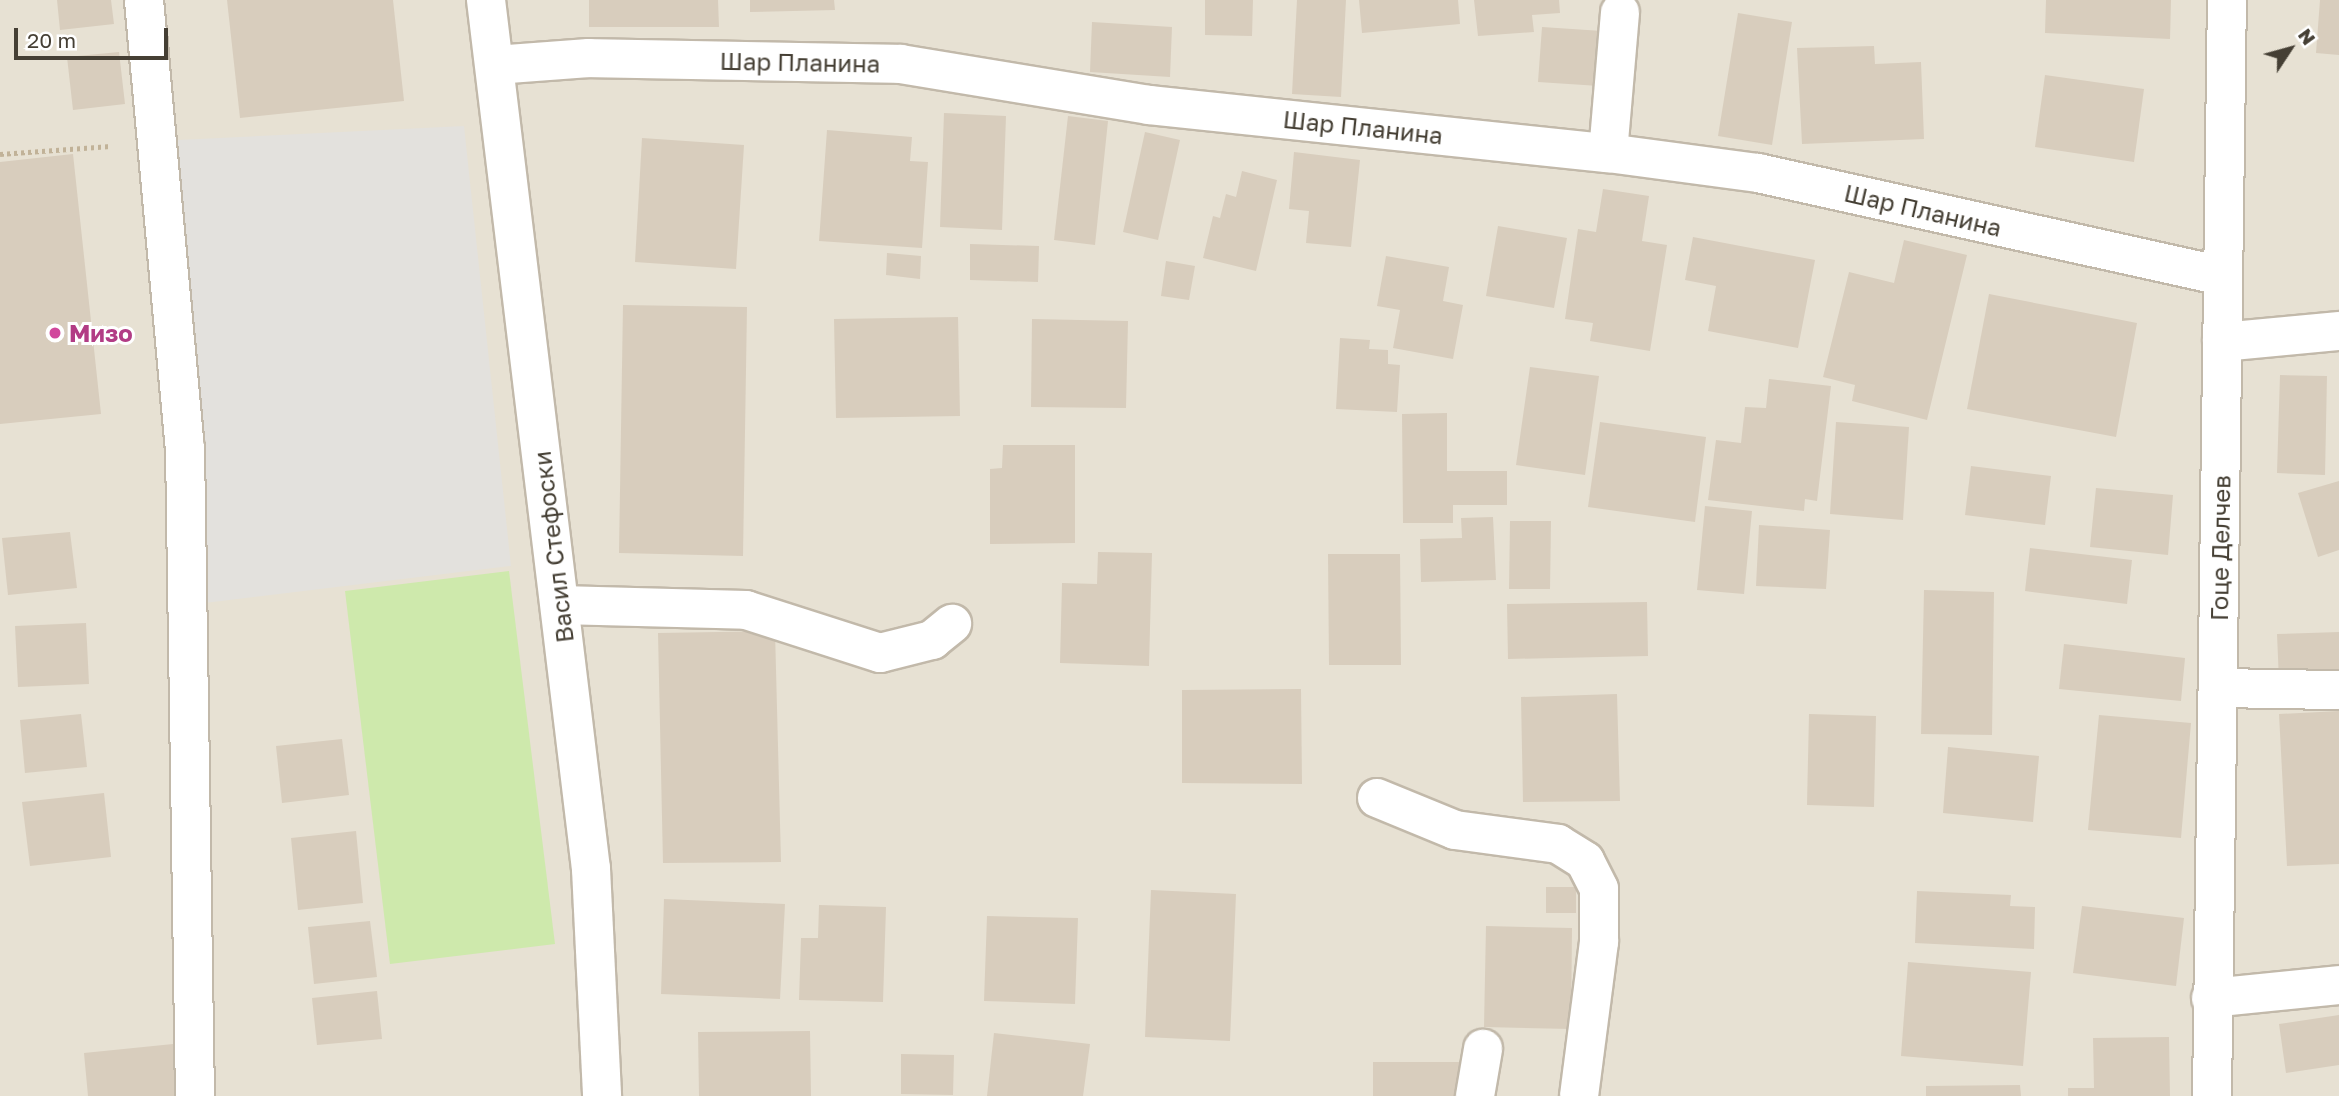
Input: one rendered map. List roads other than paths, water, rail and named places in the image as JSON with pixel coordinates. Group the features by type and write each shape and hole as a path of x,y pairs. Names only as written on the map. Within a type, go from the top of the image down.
{"street":[{"path":"144,0 186,448 195,1096"},
{"name":"Васил Стефоски","path":"486,0 591,869 602,1096"},
{"name":"Гоце Делчев","path":"2212,1096 2211,998 2219,688 2227,0"},
{"path":"1608,153 1620,13"},
{"name":"Шар Планина","path":"495,65 589,58 901,64 1149,105 1608,153 1758,173 2222,276"},
{"path":"2222,342 2339,331"},
{"path":"560,605 747,610 880,653 932,640 951,624"},
{"path":"2219,688 2339,690"},
{"path":"1377,798 1455,830 1558,844 1585,861 1599,889 1599,942 1579,1096"},
{"path":"2211,998 2339,985"},
{"path":"1475,1096 1483,1049"}],"place":[{"name":"Мизо","path":"55,333"}]}
